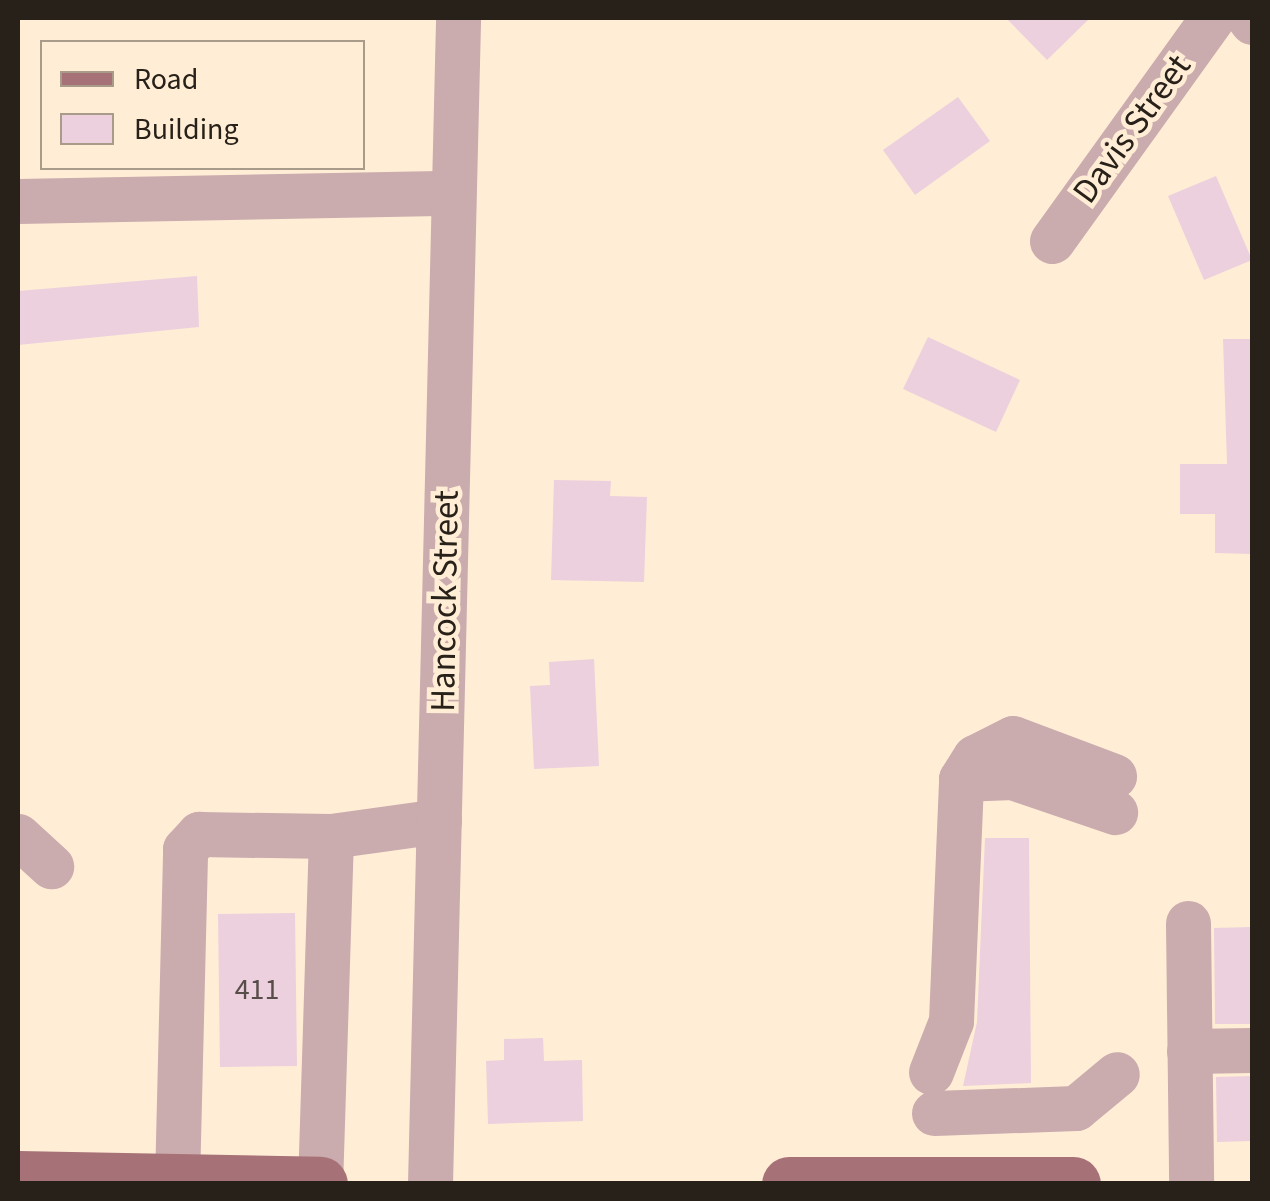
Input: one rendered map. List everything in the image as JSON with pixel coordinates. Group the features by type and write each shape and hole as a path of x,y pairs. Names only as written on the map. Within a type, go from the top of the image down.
{"main road":[{"path":"22,1180 320,1184"},
{"path":"789,1184 1073,1184"}],"street":[{"name":"Hancock Street","path":"430,1184 458,18"},
{"name":"Davis Street","path":"1052,240 1212,18"},
{"path":"18,201 453,194"},
{"path":"1114,794 1012,777 960,780 951,1021 932,1092 1076,1108 1117,1074"},
{"path":"177,1182 188,839 331,836 439,821"},
{"path":"18,836 50,866"},
{"path":"320,1184 331,836"},
{"path":"1188,923 1191,1184"},
{"path":"1190,1051 1252,1050"}],"building":[{"path":"1006,18 1090,18 1047,60"},
{"path":"958,97 990,141 915,195 883,150"},
{"path":"1216,176 1252,260 1204,280 1168,196"},
{"path":"197,276 199,327 18,345 18,291"},
{"path":"928,337 1020,380 996,432 903,389"},
{"path":"1223,339 1252,339 1252,554 1215,553 1215,514 1180,514 1180,464 1227,464"},
{"path":"554,480 611,481 610,496 647,497 644,582 551,580"},
{"path":"594,659 599,766 534,769 530,686 550,685 549,662"},
{"path":"985,838 1029,838 1031,1083 963,1086 977,1022"},
{"path":"295,913 297,1066 220,1067 218,914"},
{"path":"1252,927 1252,1024 1215,1024 1214,928"},
{"path":"543,1038 544,1061 582,1060 583,1121 488,1124 486,1061 504,1060 504,1039"},
{"path":"1252,1076 1252,1141 1217,1142 1216,1077"}]}
